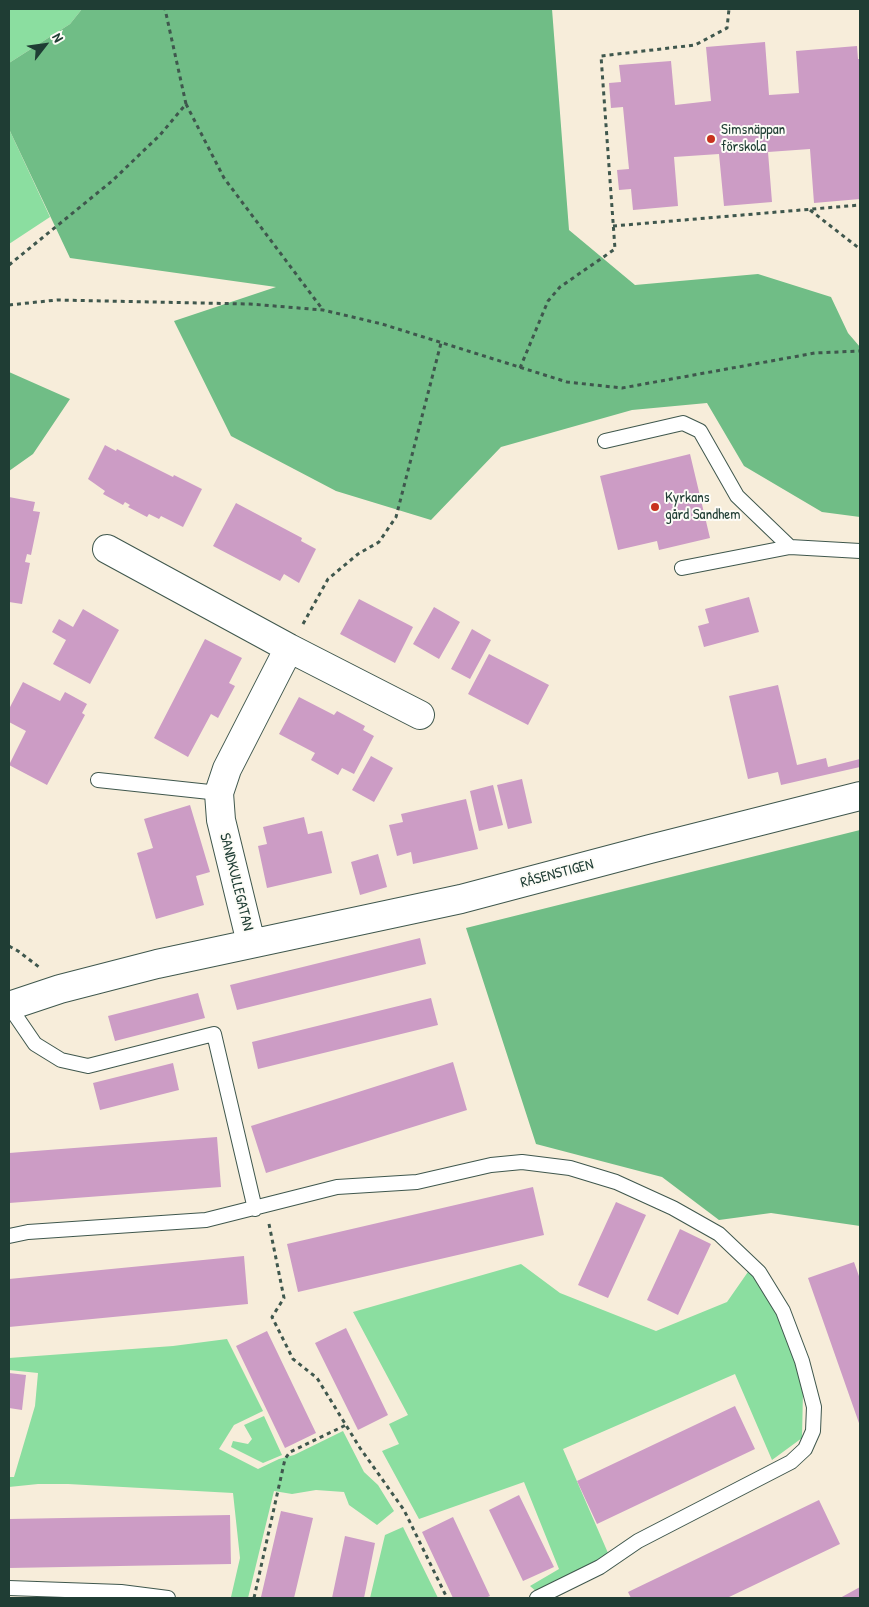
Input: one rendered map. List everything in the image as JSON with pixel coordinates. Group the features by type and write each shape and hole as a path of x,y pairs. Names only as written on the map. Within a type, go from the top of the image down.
{"street":[{"path":"107,549 289,648 420,715"},
{"name":"SANDKULLEGATAN","path":"9,1006 60,989 148,966 251,943 221,820 219,793 227,769 289,648"},
{"name":"RÅSENSTIGEN","path":"251,943 461,899 659,846 860,796"}],"lane":[{"path":"605,441 683,423 700,431 737,496 790,547"},
{"path":"682,568 790,547 860,551"},
{"path":"98,780 219,793"},
{"path":"9,1006 35,1044 61,1060 88,1066 214,1034 260,1207"},
{"path":"9,1236 28,1232 206,1220 337,1187 417,1182 491,1165 522,1162 570,1168 616,1182 673,1208 719,1234 759,1272 784,1311 802,1361 814,1407 813,1431 805,1449 791,1462 638,1541 600,1568 537,1598"},
{"path":"9,1588 121,1592 168,1598"}],"path":[{"path":"165,9 186,104 224,178 322,310"},
{"path":"520,368 548,301 560,287 615,249 601,56 695,45 727,28 729,9"},
{"path":"9,265 112,181 160,135 186,104"},
{"path":"613,226 860,205"},
{"path":"810,210 860,249"},
{"path":"9,304 66,300 250,304 322,310 382,324 567,382 622,388 815,353 860,351"},
{"path":"289,648 328,579 358,554 379,542 396,517 440,343"},
{"path":"260,1207 284,1298 272,1316 294,1359 317,1378 346,1425 404,1510 447,1598"},
{"path":"254,1598 285,1459 290,1452 346,1425"}],"green space":[{"path":"9,9 82,9 70,24 9,63"},
{"path":"82,9 552,9 569,230 635,285 758,274 831,297 848,333 860,347 860,517 822,512 744,466 707,403 632,410 501,447 431,520 336,491 231,436 174,321 276,287 70,258 9,129 9,63 70,24"},
{"path":"9,129 50,217 9,244"},
{"path":"9,372 70,399 33,454 9,471"},
{"path":"860,830 860,1226 771,1213 719,1220 662,1177 536,1144 466,928"},
{"path":"521,1264 560,1293 656,1331 727,1302 750,1269 787,1336 803,1391 802,1438 772,1460 735,1374 563,1449 608,1553 571,1577 538,1593 530,1586 559,1569 524,1482 419,1519 382,1451 399,1444 389,1424 408,1415 353,1312"},
{"path":"227,1339 263,1411 234,1425 219,1449 258,1469 279,1459 294,1455 343,1431 364,1472 378,1485 394,1511 377,1525 349,1505 344,1492 316,1490 292,1494 274,1491 248,1598 237,1598 231,1597 240,1558 233,1493 68,1484 38,1484 9,1487 9,1477 14,1477 35,1406 38,1373 9,1370 9,1358 173,1346"},
{"path":"264,1416 282,1455 263,1463 231,1447 233,1441 248,1444 252,1439 244,1425"},
{"path":"403,1527 438,1598 370,1598 385,1535"}],"building":[{"path":"765,42 769,95 799,93 796,51 857,46 858,59 860,59 860,199 814,203 810,149 768,152 772,202 724,206 719,154 674,157 678,206 633,210 631,189 619,190 617,170 629,169 623,107 611,108 609,83 621,82 619,65 671,61 675,105 711,101 706,47"},
{"path":"105,445 202,489 183,527 161,516 159,519 149,514 147,517 128,507 130,505 125,502 123,505 103,494 105,491 88,479"},
{"name":"Kyrkans gård Sandhem","path":"690,454 710,538 659,550 657,541 618,550 600,476"},
{"path":"9,497 35,502 33,511 40,512 31,555 27,554 25,562 30,563 22,604 9,602"},
{"path":"236,503 302,538 301,541 316,549 299,583 284,574 280,581 213,546"},
{"path":"749,597 759,632 704,647 698,626 709,623 705,609"},
{"path":"359,599 413,627 395,663 340,634"},
{"path":"434,607 460,622 439,659 413,644"},
{"path":"83,609 119,630 90,684 53,664 66,640 52,632 59,619 73,627"},
{"path":"472,629 491,640 470,679 451,669"},
{"path":"205,639 242,658 229,683 235,686 218,718 211,714 188,757 154,738"},
{"path":"489,654 549,685 528,725 468,694"},
{"path":"23,682 60,701 65,692 87,704 82,713 85,715 47,785 9,765 26,731 9,722 9,709"},
{"path":"778,685 797,765 826,758 828,767 860,759 860,767 781,785 778,772 748,779 729,696"},
{"path":"299,697 334,715 337,711 365,726 363,730 374,736 354,774 342,768 338,775 311,760 315,753 279,734"},
{"path":"371,756 393,768 374,802 352,790"},
{"path":"522,779 532,823 508,829 497,785"},
{"path":"493,785 503,825 479,831 470,791"},
{"path":"466,799 478,849 413,864 411,852 397,856 389,825 403,822 401,814"},
{"path":"190,805 210,872 196,876 204,905 156,919 137,853 153,848 144,819"},
{"path":"304,817 308,834 322,831 332,873 267,888 258,846 267,844 263,827"},
{"path":"378,854 387,887 360,895 351,862"},
{"path":"420,938 426,964 237,1010 230,985"},
{"path":"198,993 205,1018 115,1041 108,1016"},
{"path":"431,998 438,1025 258,1069 252,1042"},
{"path":"453,1062 467,1110 266,1173 251,1126"},
{"path":"173,1063 179,1090 100,1110 93,1083"},
{"path":"217,1137 221,1187 9,1203 9,1153"},
{"path":"533,1187 544,1235 298,1292 287,1244"},
{"path":"616,1202 646,1215 608,1298 578,1285"},
{"path":"680,1229 711,1244 678,1315 647,1300"},
{"path":"244,1256 248,1304 9,1327 9,1279"},
{"path":"854,1262 860,1279 860,1426 808,1278"},
{"path":"346,1328 388,1415 358,1430 315,1343"},
{"path":"267,1331 316,1433 285,1448 236,1346"},
{"path":"9,1373 26,1375 22,1410 9,1408"},
{"path":"735,1406 755,1449 597,1524 577,1481"},
{"path":"519,1495 554,1567 523,1581 489,1510"},
{"path":"819,1500 840,1544 727,1598 631,1598 628,1592"},
{"path":"281,1511 313,1518 294,1598 264,1598 261,1597"},
{"path":"230,1515 231,1564 9,1568 9,1519"},
{"path":"453,1517 490,1596 485,1598 453,1598 422,1532"},
{"path":"345,1536 375,1543 364,1598 332,1598"},
{"path":"860,1587 860,1598 840,1598"}],"place":[{"name":"Simsnäppan förskola","path":"711,139"},
{"name":"Kyrkans gård Sandhem","path":"655,507"}]}
